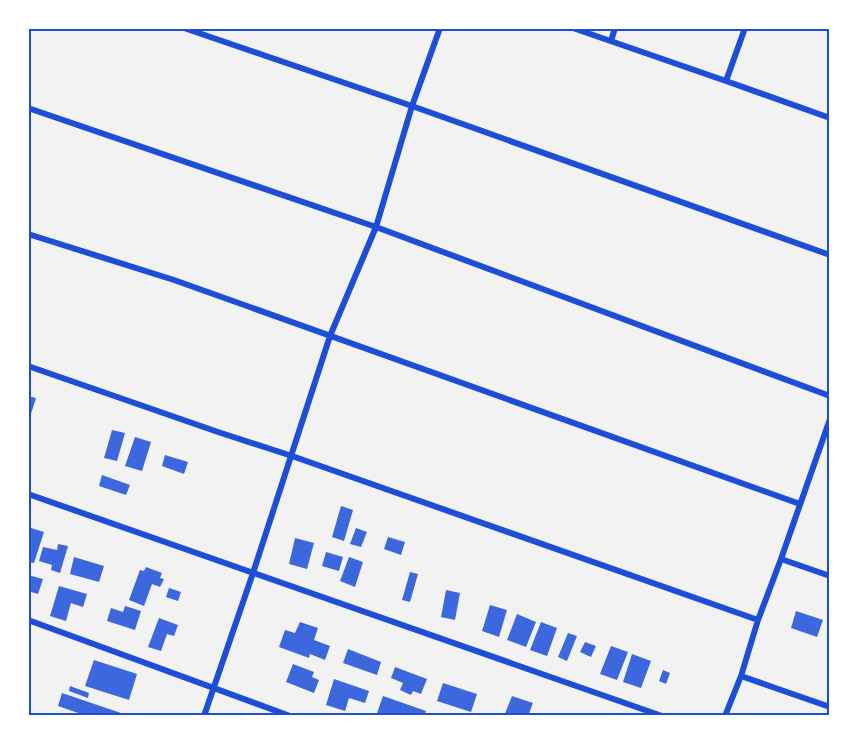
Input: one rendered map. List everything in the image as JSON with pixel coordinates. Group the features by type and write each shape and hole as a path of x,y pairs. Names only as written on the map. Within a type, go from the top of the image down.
{"street":[{"path":"184,28 412,106 830,255"},
{"path":"204,716 330,336 376,227 412,106 440,28"},
{"path":"573,28 830,118"},
{"path":"610,40 615,28"},
{"path":"726,81 746,28"},
{"path":"28,108 376,227 830,396"},
{"path":"28,234 174,280 800,504"},
{"path":"28,366 758,620"},
{"path":"725,716 830,419"},
{"path":"820,446 830,449"},
{"path":"28,494 662,716"},
{"path":"781,559 830,576"},
{"path":"28,620 290,716"},
{"path":"741,676 830,707"}],"building":[{"path":"28,396 36,398 29,420 28,420"},
{"path":"112,430 125,433 117,461 104,458"},
{"path":"135,437 151,442 142,471 125,466"},
{"path":"165,455 188,462 184,474 162,466"},
{"path":"102,475 130,485 126,495 99,486"},
{"path":"341,506 353,510 344,541 332,537"},
{"path":"28,527 44,532 34,563 28,562"},
{"path":"356,528 367,532 361,547 350,544"},
{"path":"388,537 405,542 401,555 384,549"},
{"path":"295,538 314,543 307,569 289,564"},
{"path":"58,544 68,546 60,573 51,570 52,565 39,561 43,547 57,550"},
{"path":"326,552 343,557 339,571 322,566"},
{"path":"74,557 104,566 99,582 70,574"},
{"path":"349,557 363,562 355,587 340,581"},
{"path":"146,567 162,573 160,578 164,579 160,587 152,584 144,606 129,600 140,570 144,571"},
{"path":"410,572 418,574 410,602 402,600"},
{"path":"28,575 43,579 38,594 28,591"},
{"path":"59,586 87,594 83,607 71,603 66,621 50,616"},
{"path":"169,588 181,592 178,601 166,597"},
{"path":"446,590 460,593 455,620 441,617"},
{"path":"490,605 507,610 499,637 482,631"},
{"path":"125,606 141,611 135,630 107,621 111,608 123,612"},
{"path":"796,611 823,620 817,637 791,628"},
{"path":"517,614 536,622 526,647 507,640"},
{"path":"159,618 178,625 174,636 167,634 161,651 148,647"},
{"path":"300,622 318,628 314,640 330,646 325,660 310,654 309,658 279,647 285,630 295,633"},
{"path":"541,622 557,628 547,656 530,650"},
{"path":"568,633 577,636 567,661 558,657"},
{"path":"585,642 596,646 591,657 580,652"},
{"path":"611,646 628,652 617,680 600,674"},
{"path":"348,649 381,662 377,675 343,663"},
{"path":"632,654 651,661 641,688 623,682"},
{"path":"94,660 137,674 129,700 85,686"},
{"path":"293,664 314,672 312,677 319,680 314,693 286,682"},
{"path":"395,667 427,679 421,694 413,691 411,695 400,690 403,683 391,678"},
{"path":"663,670 670,673 666,684 659,681"},
{"path":"334,679 369,691 365,703 349,698 345,711 326,705"},
{"path":"443,683 477,694 471,712 437,701"},
{"path":"70,686 89,693 88,698 69,691"},
{"path":"62,693 121,713 120,716 87,716 58,706"},
{"path":"383,696 426,711 424,716 376,716"},
{"path":"512,696 533,703 528,716 504,716"}]}
